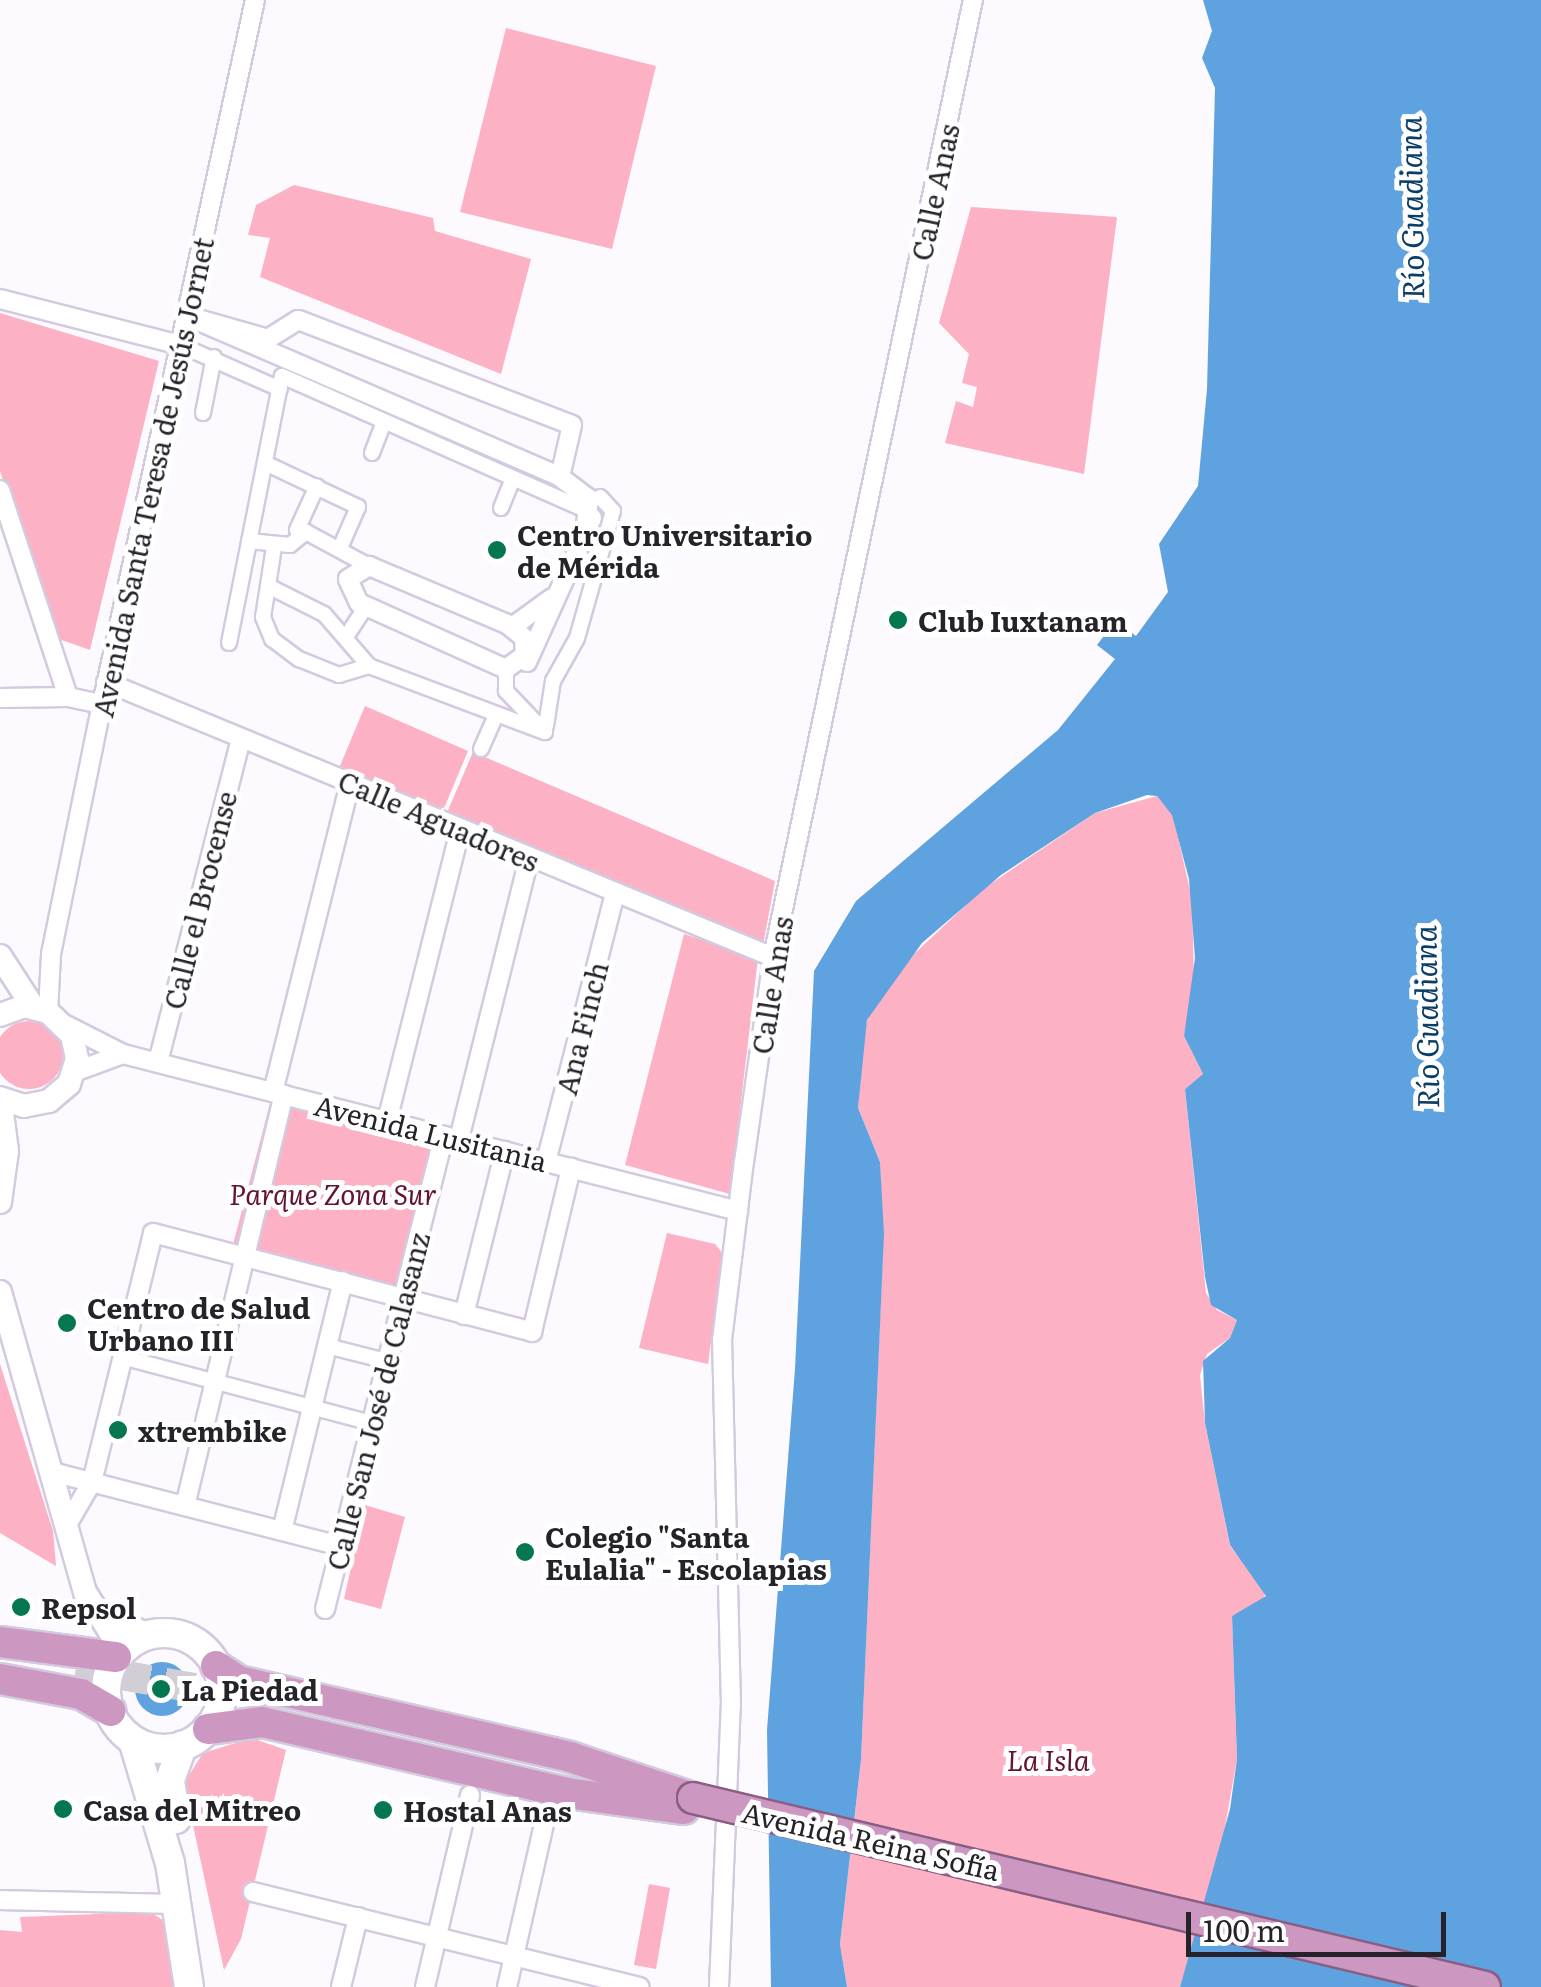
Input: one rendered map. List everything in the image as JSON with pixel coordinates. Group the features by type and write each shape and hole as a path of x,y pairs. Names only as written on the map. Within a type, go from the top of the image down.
{"highway":[{"path":"0,1642 119,1654"},
{"path":"0,1655 76,1670 0,1664"},
{"path":"216,1666 239,1681 570,1757 691,1804"},
{"path":"0,1679 80,1694 110,1712"},
{"name":"Avenida Reina Sofía","path":"255,1704 1485,1987"},
{"path":"195,1737 262,1722 568,1792 691,1804"},
{"name":"Avenida Reina Sofía","path":"691,1804 1404,1987"}],"main road":[{"path":"189,1987 178,1904 146,1766 133,1740 110,1712 106,1684 119,1654 148,1635 195,1642 216,1666 221,1699 171,1768 170,1794 193,1882 208,1987"},
{"path":"133,1740 195,1737"}],"street":[{"name":"Avenida Santa Teresa de Jesús Jornet","path":"30,1010 51,954 106,682 256,0"},
{"name":"Calle Anas","path":"719,1987 732,1706 722,1340 738,1211 773,957 973,0"},
{"path":"0,299 180,345 280,388"},
{"path":"187,316 268,338 298,320 572,425 568,459 560,477"},
{"path":"187,316 560,477 588,499 591,510 552,598 531,659 510,668 366,606 350,594 348,579 369,566"},
{"path":"278,333 278,358"},
{"path":"203,414 214,357"},
{"path":"228,643 282,376 591,510 613,511 577,638 553,681 545,732 369,666 324,614 268,586"},
{"path":"372,453 384,422"},
{"path":"568,459 591,510"},
{"path":"245,471 263,470 317,486 358,507 340,548"},
{"path":"501,508 513,478"},
{"path":"317,486 298,530 369,566 512,627 526,646 510,668 506,691 546,726"},
{"path":"0,490 68,697"},
{"path":"229,541 290,545 306,532"},
{"path":"274,546 264,617 272,639 299,659 339,674 369,666"},
{"path":"512,627 552,598"},
{"path":"346,637 366,606"},
{"name":"Calle Aguadores","path":"106,682 773,957"},
{"path":"0,698 68,697 102,704"},
{"path":"480,749 494,716"},
{"name":"Calle el Brocense","path":"158,1062 241,738"},
{"path":"185,1506 246,1255 278,1094 350,783"},
{"path":"386,1121 460,830"},
{"name":"Calle San José de Calasanz","path":"325,1609 402,1297 529,858"},
{"name":"Ana Finch","path":"546,1162 616,894"},
{"name":"Avenida Santa Teresa de Jesús Jornet","path":"30,1010 51,954"},
{"path":"0,956 30,1010 76,1047 74,1072 60,1094 37,1106 7,1151"},
{"name":"Avenida Lusitania","path":"30,1010 123,1054 738,1211"},
{"path":"74,1072 123,1054"},
{"path":"0,1202 7,1151 0,1098 37,1106"},
{"path":"464,1314 505,1152"},
{"path":"68,1523 92,1482 152,1233 532,1332 572,1168"},
{"path":"282,1531 343,1281"},
{"path":"0,1292 85,1592 100,1612 119,1654"},
{"path":"327,1346 386,1361"},
{"path":"122,1357 371,1422"},
{"path":"52,1472 340,1546"},
{"path":"100,1612 148,1635"},
{"path":"507,1987 546,1815 568,1792"},
{"path":"425,1987 470,1795"},
{"path":"252,1892 626,1985"},
{"path":"0,1900 178,1904"},
{"path":"341,1987 358,1918"}],"green space":[{"path":"506,28 656,66 612,249 460,212"},
{"path":"294,185 433,218 435,231 531,259 501,374 260,277 270,238 248,235 256,205"},
{"path":"971,207 1117,217 1084,474 945,443 956,401 973,407 977,387 962,383 969,354 939,323"},
{"path":"0,313 159,361 90,650 56,638 0,471"},
{"path":"365,706 468,751 442,813 340,766"},
{"path":"473,752 775,881 763,945 446,815"},
{"name":"La Isla","path":"1157,796 1173,815 1192,899 1194,980 1184,1036 1203,1074 1185,1089 1206,1293 1217,1310 1237,1320 1230,1338 1207,1354 1200,1375 1205,1423 1230,1546 1266,1592 1262,1601 1232,1616 1237,1759 1220,1855 1180,1987 847,1987 840,1944 861,1760 883,1250 880,1162 858,1108 862,1036 871,1010 914,954 983,889 1095,813"},
{"path":"684,934 758,958 730,1194 625,1165"},
{"path":"29,1021 42,1023 53,1031 61,1042 61,1068 53,1079 42,1087 29,1089 16,1087 5,1079 -3,1068 -5,1055 -3,1042 5,1031 16,1023"},
{"name":"Parque Zona Sur","path":"273,1092 444,1136 402,1297 231,1252"},
{"path":"667,1233 715,1244 723,1254 708,1364 639,1348"},
{"path":"0,1364 53,1531 56,1566 0,1533"},
{"path":"365,1505 405,1517 381,1609 344,1599"},
{"path":"252,1738 286,1750 241,1939 224,1970 184,1783 203,1753"},
{"path":"649,1884 670,1888 656,1969 634,1965"},
{"path":"150,1912 169,1924 181,1987 0,1987 0,1930 22,1932 20,1917"}],"water":[{"name":"Río Guadiana","path":"1203,0 1541,0 1541,1987 1180,1987 1230,1809 1237,1759 1232,1616 1266,1596 1230,1545 1205,1423 1203,1361 1230,1338 1237,1320 1211,1305 1205,1277 1185,1089 1203,1074 1184,1036 1195,958 1189,879 1172,815 1157,796 1147,795 1095,813 1001,875 922,943 867,1020 858,1108 880,1162 884,1234 861,1760 840,1944 847,1987 771,1987 767,1730 795,1369 814,971 856,901 1058,730 1115,659 1097,645 1115,621 1136,636 1168,592 1159,544 1198,486 1207,389 1215,88 1202,58 1212,31"},
{"path":"162,1662 181,1670 189,1689 181,1708 162,1716 143,1708 135,1689 143,1670"}],"tunnel":[{"path":"76,1667 256,1699"}],"place":[{"name":"Centro Universitario de Mérida","path":"497,550"},
{"name":"Club Iuxtanam","path":"898,620"},
{"name":"Centro de Salud Urbano III","path":"67,1323"},
{"name":"xtrembike","path":"118,1430"},
{"name":"Colegio \"Santa Eulalia\" - Escolapias","path":"525,1552"},
{"name":"Repsol","path":"21,1607"},
{"name":"La Piedad","path":"161,1689"},
{"name":"Casa del Mitreo","path":"63,1809"},
{"name":"Hostal Anas","path":"383,1810"}]}
